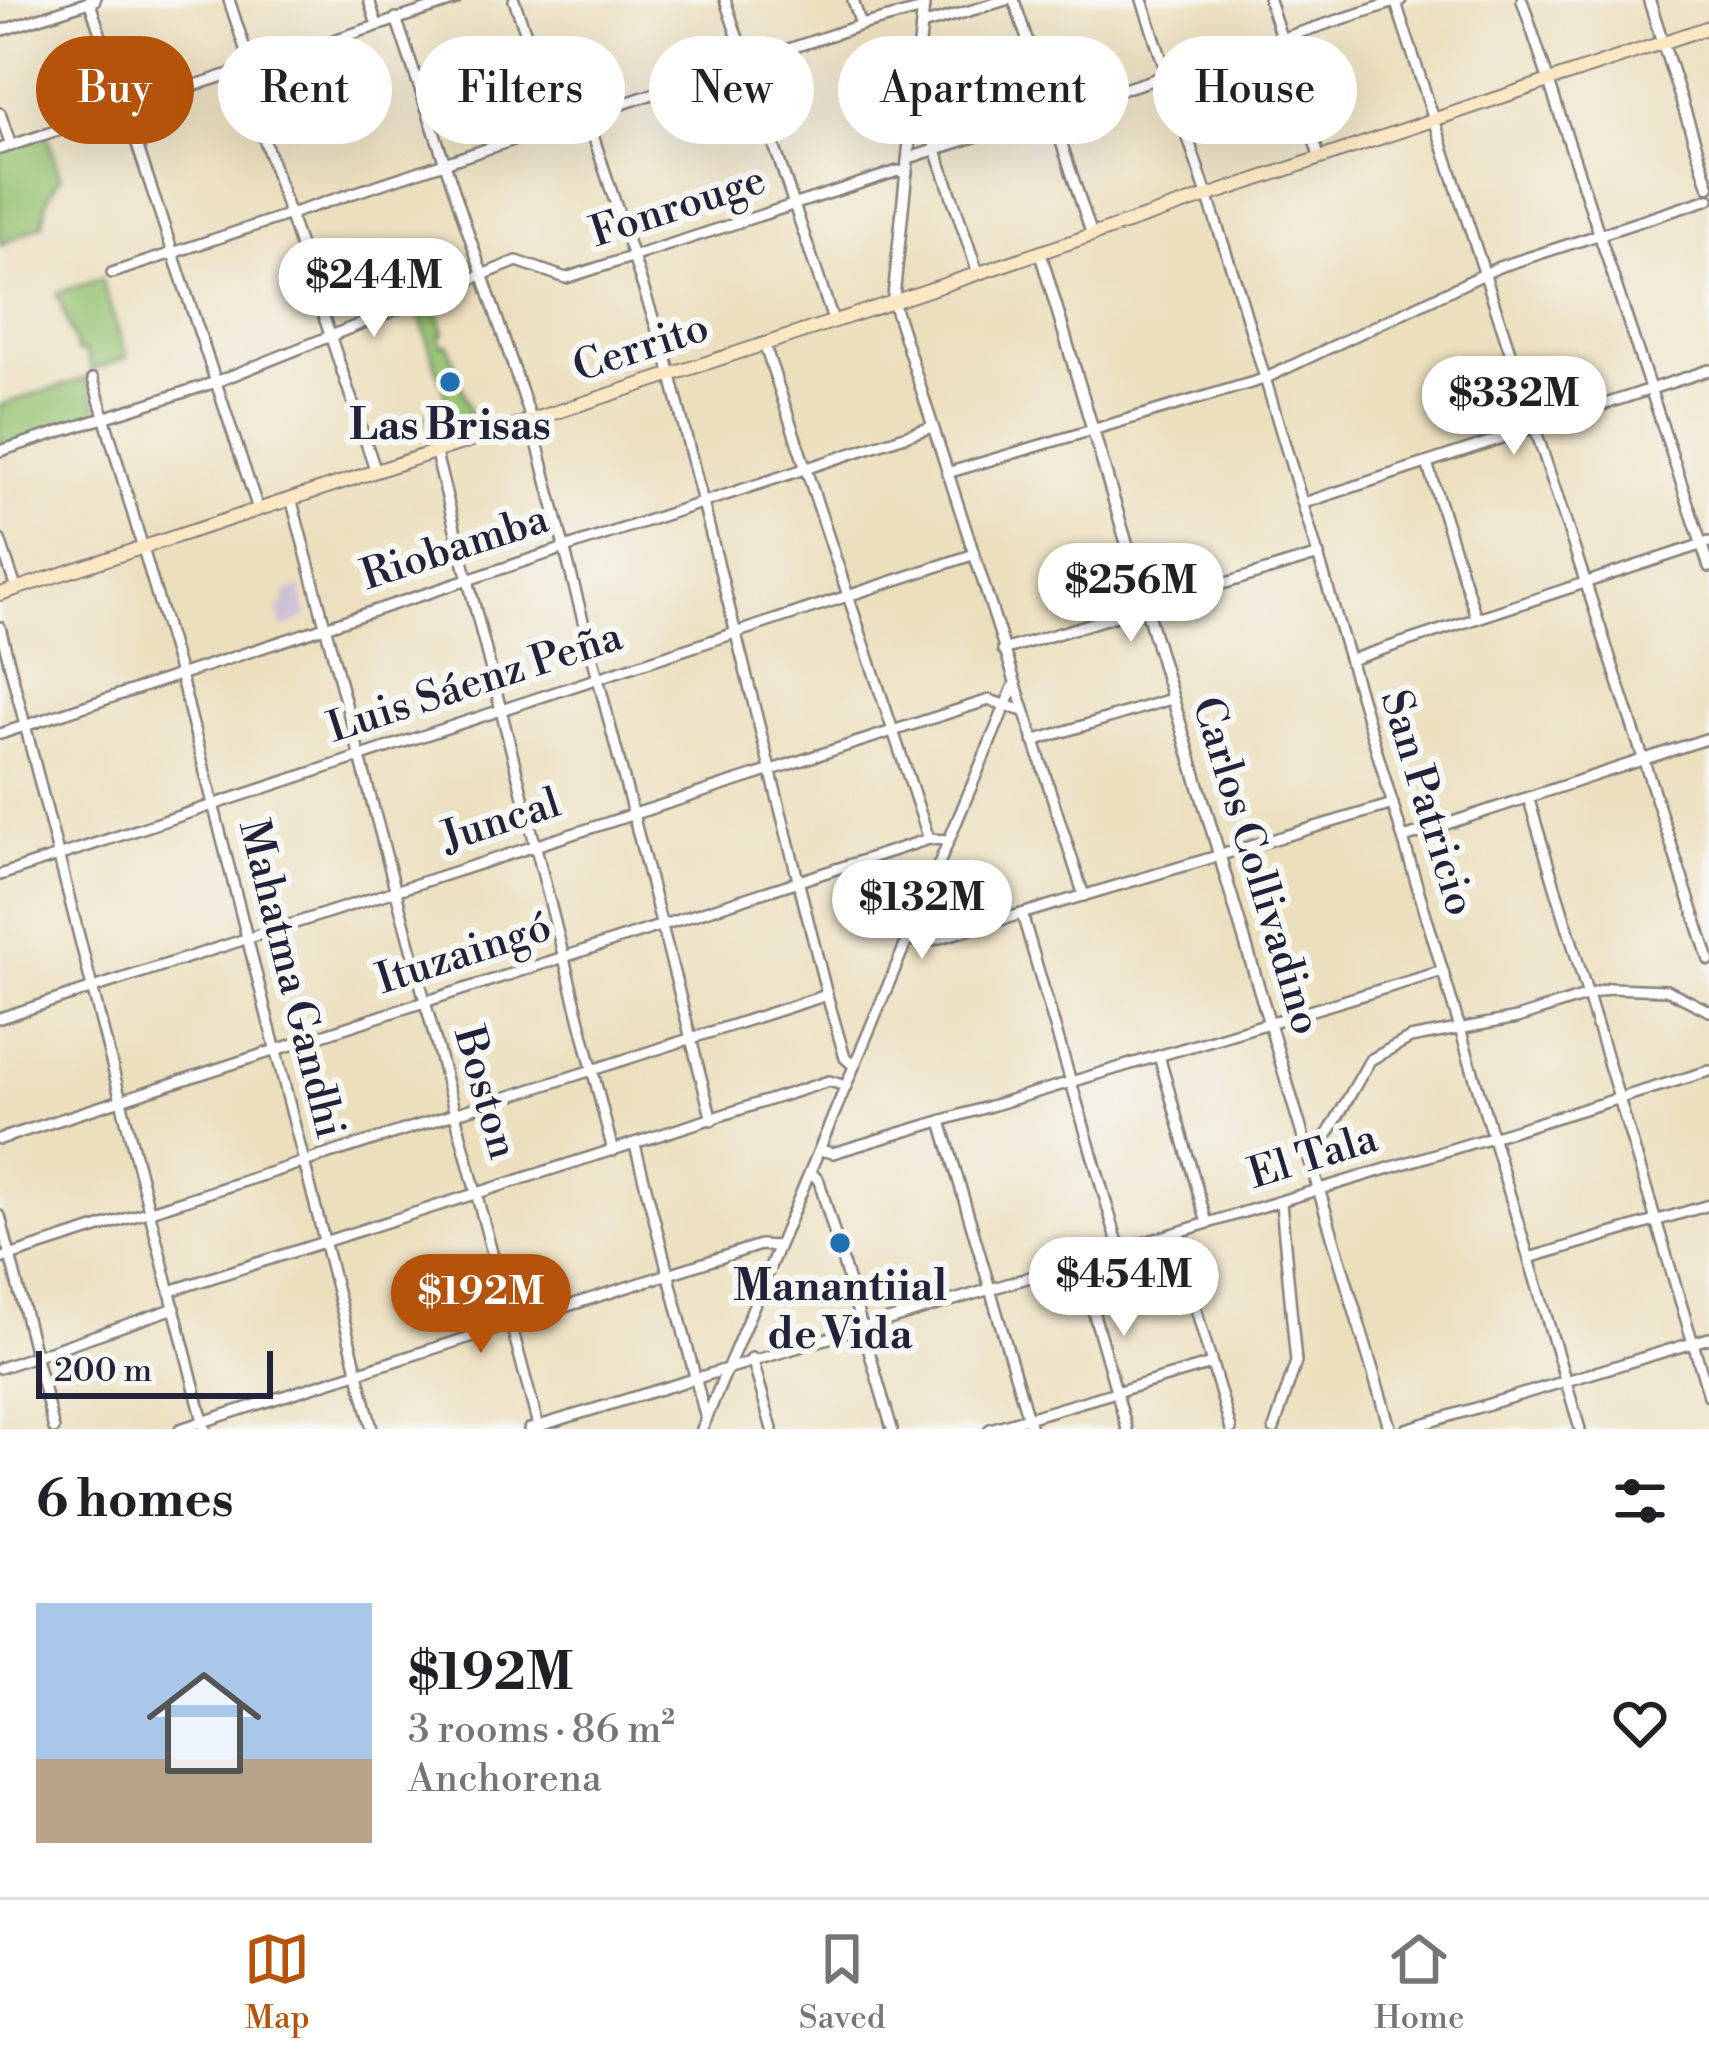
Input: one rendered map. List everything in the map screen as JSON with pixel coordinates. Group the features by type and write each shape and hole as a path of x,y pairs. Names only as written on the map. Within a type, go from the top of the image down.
{"main road":[{"name":"Cerrito","path":"0,593 893,302 1709,27"}],"street":[{"path":"0,31 91,0 102,36"},
{"path":"229,0 238,36"},
{"path":"369,0 377,25"},
{"path":"343,36 456,0"},
{"path":"514,0 527,36"},
{"path":"725,0 737,36"},
{"path":"853,0 861,25"},
{"path":"922,25 1010,0 1024,36"},
{"name":"San Patricio","path":"1142,0 1153,36"},
{"path":"1270,0 1282,36"},
{"path":"1522,0 1705,543 1709,568"},
{"path":"1649,0 1709,186"},
{"path":"1285,36 1397,1 1709,960"},
{"path":"814,41 924,5 921,36"},
{"path":"396,18 531,419 712,1120"},
{"path":"0,113 6,148 36,138"},
{"path":"137,144 258,508"},
{"path":"269,144 375,469"},
{"path":"112,273 501,144"},
{"path":"596,144 670,372 797,882 845,1058 854,1066"},
{"path":"774,144 832,320"},
{"path":"910,144 893,302 1084,896"},
{"path":"934,144 978,273"},
{"path":"909,158 945,144"},
{"path":"1063,144 1093,235"},
{"name":"San Patricio","path":"1190,144 1304,503 1580,1429"},
{"path":"1315,144 1320,159"},
{"name":"Fonrouge","path":"0,451 216,382 329,333 524,260 566,278 898,170 907,173"},
{"path":"947,473 1264,379 1485,273 1709,199"},
{"name":"Carlos Collivadino","path":"1040,252 1390,1429"},
{"path":"764,343 929,839"},
{"path":"1304,503 1709,370"},
{"name":"Mahatma Gandhi","path":"93,379 180,674 372,1429"},
{"name":"Riobamba","path":"0,734 932,427"},
{"path":"435,450 613,1151"},
{"path":"1427,463 1476,617"},
{"name":"Boston","path":"291,498 392,891 479,1193 536,1428"},
{"path":"0,540 16,588"},
{"path":"1350,660 1705,543"},
{"name":"Luis Sáenz Peña","path":"0,875 972,555"},
{"path":"1003,650 1319,555"},
{"path":"0,627 204,1425"},
{"path":"704,1424 1014,685"},
{"path":"1033,741 1172,699"},
{"name":"Juncal","path":"0,1018 989,700 1006,703"},
{"path":"1006,703 1023,711"},
{"path":"1404,838 1709,738"},
{"path":"1528,797 1709,1396"},
{"path":"908,939 923,944 1393,804"},
{"name":"Ituzaingó","path":"0,1138 929,839 948,840"},
{"path":"1022,914 1120,1250"},
{"path":"819,1150 833,1153 1443,971"},
{"path":"1309,1155 1375,1055 1410,1038 1531,1014 1588,994 1647,988 1688,996 1709,1011"},
{"path":"5,1257 827,995"},
{"path":"1159,1056 1207,1222"},
{"name":"El Tala","path":"536,1428 860,1325 1281,1203 1709,1071"},
{"path":"170,1291 829,1081 846,1086"},
{"path":"941,1121 1030,1423"},
{"path":"635,1145 704,1424"},
{"path":"810,1171 819,1181 892,1429"},
{"path":"1274,1429 1295,1370 1281,1203"},
{"path":"1529,1258 1709,1204"},
{"path":"0,1216 5,1257 54,1429"},
{"path":"1174,1234 1231,1429"},
{"path":"180,1429 760,1245 778,1246"},
{"path":"1079,1262 1127,1429"},
{"path":"0,1367 175,1308"},
{"path":"1406,1429 1709,1338"},
{"path":"752,1358 772,1429"},
{"path":"990,1429 1030,1423 1116,1391 1211,1364"}],"shaded area":[{"path":"301,587 307,618 283,628 277,607 286,603 283,593"}],"green space":[{"path":"36,138 36,144 50,144 60,177 47,200 43,224 0,245 0,149"},
{"path":"101,279 127,357 92,370 85,351 78,352 57,293"},
{"name":"Las Brisas","path":"433,299 444,333 439,336 441,345 448,344 476,431 436,444 426,415 449,408 416,305"},
{"path":"87,378 99,416 0,446 0,405"}],"place":[{"name":"Las Brisas","path":"450,382"},
{"name":"Manantiial de Vida","path":"840,1243"}]}
